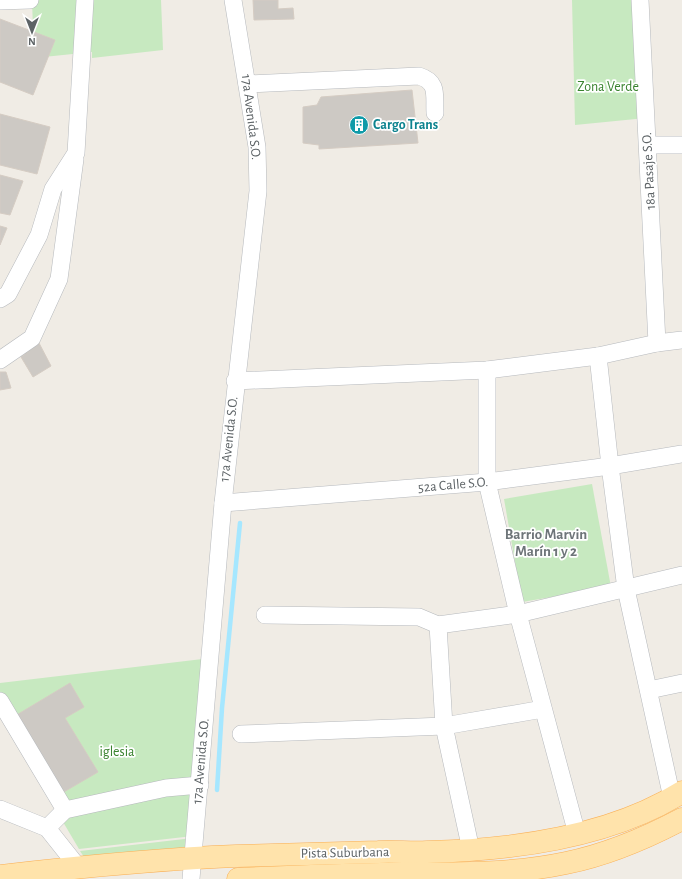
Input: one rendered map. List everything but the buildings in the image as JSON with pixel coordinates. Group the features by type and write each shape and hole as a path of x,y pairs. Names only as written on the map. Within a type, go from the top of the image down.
{"main road":[{"name":"Pista Suburbana","path":"0,876 78,867 193,858 471,850 505,847 577,834 626,819 677,796"},
{"name":"Pista Suburbana","path":"238,879 381,874 474,874 539,867 566,863 610,850 644,838 682,819"}],"street":[{"path":"0,1 30,0"},
{"path":"0,360 32,338 59,279 76,153 85,0"},
{"name":"17a Avenida S.O.","path":"191,879 200,785 222,503 258,191 257,147 233,0"},
{"name":"18a Pasaje S.O.","path":"640,0 648,145 656,343"},
{"path":"247,84 419,76 428,79 434,86 435,113"},
{"path":"648,145 682,145"},
{"path":"0,299 8,294 39,235 53,189 76,153"},
{"path":"235,381 487,370 598,356 656,343 682,340"},
{"path":"598,356 626,590 649,690 677,796"},
{"path":"487,370 488,482 518,614 577,834"},
{"name":"52a Calle S.O.","path":"222,503 488,482 610,466 682,454"},
{"path":"264,615 419,617 438,625 518,614 626,590 682,575"},
{"path":"438,625 444,726 471,850"},
{"path":"649,690 682,683"},
{"path":"0,702 65,810"},
{"path":"241,734 444,726 543,708"},
{"path":"47,828 65,810 166,788 200,785"},
{"path":"0,808 47,828 78,867"}],"green space":[{"path":"32,0 161,0 163,50 92,58 92,52 34,58"},
{"name":"Zona Verde","path":"572,0 642,0 646,118 575,125"},
{"path":"592,484 611,587 522,602 504,499"},
{"name":"iglesia","path":"211,658 193,836 79,849 0,715 0,683"},
{"path":"193,838 191,847 84,857 80,851"}],"waterway":[{"path":"217,790 222,708 240,523"}],"place":[{"name":"Cargo Trans","path":"359,125"}],"district":[{"name":"Barrio Marvin Marín 1 y 2","path":"546,542"}]}
